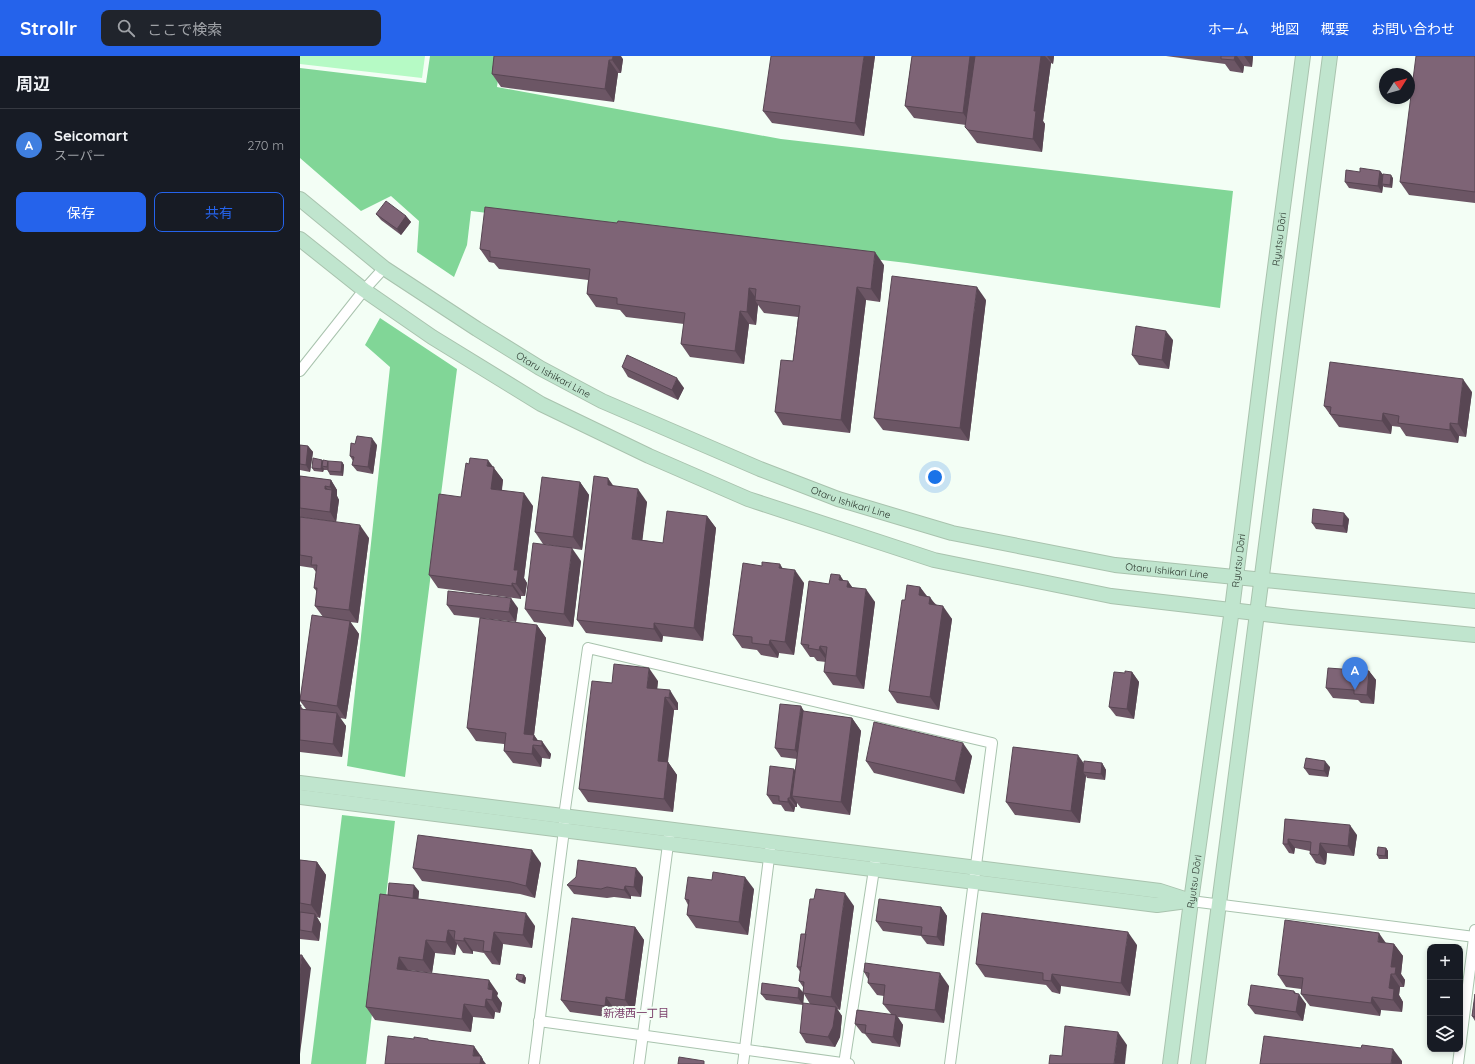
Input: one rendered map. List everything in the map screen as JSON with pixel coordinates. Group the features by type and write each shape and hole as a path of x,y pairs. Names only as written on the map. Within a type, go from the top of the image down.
{"street":[{"name":"Ryutsu Dōri","path":"1170,1064 1232,609 1303,56"},
{"path":"1198,1064 1330,56"},
{"name":"Otaru Ishikari Line","path":"300,199 384,268 540,368 602,401 760,470 838,499 952,533 1115,566 1475,601"},
{"path":"300,239 364,290 432,337 541,404 649,456 748,499 934,560 1111,596 1475,635"},
{"path":"300,371 364,290 384,268"},
{"path":"534,1064 564,830 564,816 588,648 992,743 950,1064"},
{"path":"300,783 670,829 874,869 974,882 1157,904 1191,901 1475,934 1458,1064"},
{"path":"300,797 669,843 876,855 1160,891 1191,901"},
{"path":"639,1064 670,829"},
{"path":"743,1064 770,849"},
{"path":"540,1020 846,1064 876,855"}],"green space":[{"path":"300,56 425,56 422,78 300,64"},
{"path":"430,56 501,56 497,87 781,139 1233,191 1220,308 907,263 471,211 467,245 454,277 417,252 419,221 391,196 361,211 300,158 300,68 426,83"},
{"path":"380,318 457,369 405,777 347,766 390,367 365,345"},
{"path":"342,815 395,821 366,1064 311,1064"}],"building":[{"path":"494,56 613,56 612,60 609,60 605,89 492,74"},
{"path":"771,56 864,56 855,123 763,111"},
{"path":"912,56 970,56 963,113 905,106"},
{"path":"975,56 1041,56 1034,111 1036,111 1033,139 968,130 965,127"},
{"path":"1221,56 1235,56 1234,60 1221,59"},
{"path":"1416,56 1475,56 1475,192 1400,182 1410,104 1415,104 1414,68"},
{"path":"1360,168 1380,171 1378,186 1345,182 1346,170 1360,172"},
{"path":"1383,174 1391,175 1390,185 1382,184"},
{"path":"386,201 406,216 397,229 376,214"},
{"path":"485,207 617,223 618,221 875,252 871,289 857,287 841,420 775,412 781,360 793,361 800,306 755,300 756,289 749,288 747,312 740,311 735,351 681,344 685,313 617,304 617,298 587,294 590,269 490,257 490,251 480,249"},
{"path":"892,276 977,287 960,428 874,418"},
{"path":"1136,326 1166,331 1162,360 1132,355"},
{"path":"627,355 677,378 672,390 622,367"},
{"path":"1330,362 1463,379 1458,424 1450,423 1450,430 1398,423 1399,416 1383,413 1382,421 1330,414 1331,407 1324,406"},
{"path":"357,436 372,438 368,467 352,465 354,457 350,456 351,443 355,444"},
{"path":"300,445 308,446 306,465 300,464"},
{"path":"313,458 322,460 321,469 312,468"},
{"path":"470,458 488,460 487,466 494,467 491,489 524,493 514,570 518,570 516,584 512,583 512,586 429,575 439,494 461,497 466,463 469,464"},
{"path":"323,460 328,461 327,467 322,466"},
{"path":"328,461 342,462 341,472 328,471"},
{"path":"300,476 331,480 330,487 325,486 325,489 332,490 330,512 300,508"},
{"path":"594,476 608,478 608,485 638,489 632,539 663,543 667,511 707,516 694,628 654,623 654,629 577,620"},
{"path":"542,477 580,482 573,537 535,532"},
{"path":"1313,509 1344,513 1343,526 1312,523"},
{"path":"300,517 360,525 349,610 315,606 317,588 314,588 317,565 311,565 312,557 300,555"},
{"path":"533,543 572,548 564,614 525,609"},
{"path":"762,562 780,564 779,568 795,570 785,642 770,640 769,645 752,643 752,637 733,635 743,563 762,566"},
{"path":"831,574 840,575 839,580 848,581 847,587 866,589 856,676 824,672 827,647 820,646 819,650 808,648 809,645 801,644 809,581 829,584"},
{"path":"907,585 920,587 919,595 930,597 929,604 943,606 930,697 889,691 902,600 905,600"},
{"path":"448,591 511,598 509,612 447,605"},
{"path":"312,615 350,621 337,706 300,700"},
{"path":"480,618 537,625 524,734 534,735 533,740 542,741 542,746 533,745 532,754 504,751 506,733 467,728"},
{"path":"614,664 649,668 647,688 670,690 669,698 665,697 658,761 668,762 664,799 579,789 592,681 612,683"},
{"path":"1328,668 1369,671 1367,695 1354,694 1354,690 1326,688"},
{"path":"1125,671 1132,672 1127,709 1109,707 1114,672 1125,673"},
{"path":"780,704 801,706 795,750 775,748"},
{"path":"300,709 337,713 333,744 300,740"},
{"path":"803,711 852,718 841,802 792,796"},
{"path":"874,722 963,743 955,781 866,761"},
{"path":"1013,747 1078,755 1071,811 1006,802"},
{"path":"1306,758 1325,761 1324,771 1304,768"},
{"path":"1084,761 1102,763 1101,774 1083,772"},
{"path":"770,766 794,769 790,798 788,798 788,802 779,801 779,796 767,795"},
{"path":"1285,819 1350,825 1348,846 1320,843 1318,855 1310,854 1311,842 1288,839 1288,844 1283,844"},
{"path":"418,835 532,850 526,886 511,882 413,868"},
{"path":"1378,847 1386,848 1385,856 1377,855"},
{"path":"300,860 317,862 311,905 300,903"},
{"path":"578,860 636,868 634,887 625,886 624,890 607,887 601,889 567,885 576,877"},
{"path":"713,872 745,877 739,922 687,915 689,900 685,899 688,877 712,880"},
{"path":"389,883 414,885 413,899 388,895"},
{"path":"816,889 845,893 831,997 803,993 804,982 799,981 810,899 814,899"},
{"path":"380,894 526,913 523,935 494,932 491,952 483,951 484,941 464,938 464,941 454,940 455,931 448,930 446,942 426,940 423,960 399,957 397,969 489,980 488,989 493,990 492,1000 486,999 485,1007 464,1004 462,1019 366,1007"},
{"path":"879,899 941,907 937,937 921,935 922,927 876,921"},
{"path":"300,912 315,914 312,932 300,930"},
{"path":"982,913 1128,932 1121,983 1052,974 1051,981 1043,980 1043,973 976,964"},
{"path":"572,918 635,927 625,1000 606,997 605,1006 561,1000"},
{"path":"1285,920 1379,933 1378,942 1394,944 1391,967 1396,967 1395,974 1391,974 1389,988 1394,989 1393,1000 1372,997 1371,1003 1301,994 1303,978 1278,975"},
{"path":"801,934 806,934 801,967 797,967"},
{"path":"300,955 302,955 300,974"},
{"path":"865,963 940,973 935,1010 883,1004 885,985 868,983 869,973 864,972"},
{"path":"517,974 524,975 522,981 516,979"},
{"path":"762,983 799,988 798,998 761,994"},
{"path":"1251,985 1294,991 1294,993 1299,994 1296,1012 1248,1005"},
{"path":"1475,994 1475,1017 1472,1016"},
{"path":"803,1003 836,1007 833,1027 828,1037 800,1033"},
{"path":"857,1010 896,1015 893,1037 865,1033 866,1025 855,1024"},
{"path":"1065,1026 1118,1032 1114,1064 1049,1064 1050,1055 1062,1056"},
{"path":"388,1036 414,1039 414,1037 474,1046 473,1056 481,1056 480,1064 385,1064"},
{"path":"1264,1036 1361,1048 1362,1045 1393,1049 1391,1064 1260,1064"},
{"path":"679,1057 704,1061 704,1064 678,1064"}],"place":[{"name":"Seicomart","path":"1355,690"}],"district":[{"name":"新港西一丁目","path":"636,1013"}]}
